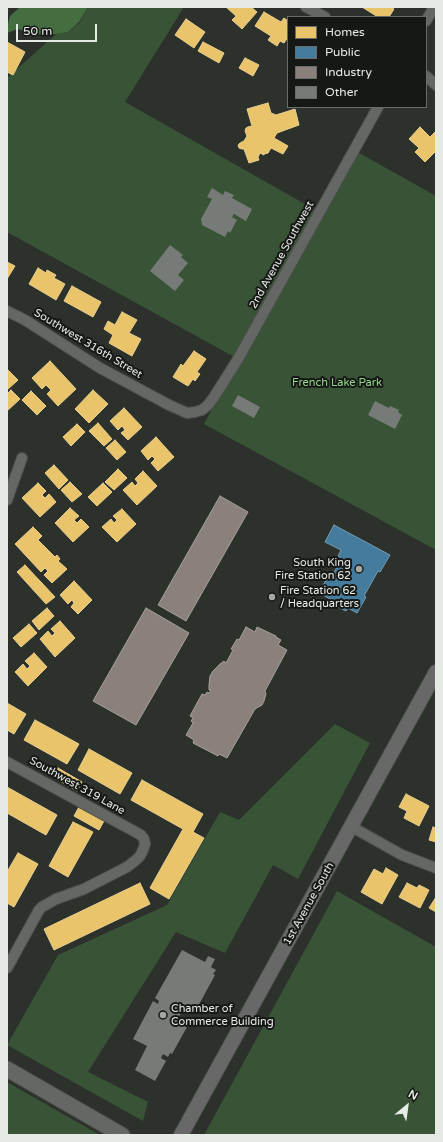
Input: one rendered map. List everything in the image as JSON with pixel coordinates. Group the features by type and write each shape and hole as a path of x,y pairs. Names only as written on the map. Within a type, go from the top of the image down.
{"main road":[{"name":"1st Avenue South","path":"181,1135 436,672"},
{"path":"7,1069 122,1135"}],"street":[{"path":"306,7 323,16"},
{"path":"427,19 434,7"},
{"path":"427,77 436,85"},
{"name":"2nd Avenue Southwest","path":"202,410 212,401 238,359 377,108"},
{"name":"Southwest 316th Street","path":"7,310 100,368 168,405 187,413 202,410"},
{"path":"7,500 22,458"},
{"name":"Southwest 319 Lane","path":"7,762 136,832 141,835 145,844 136,860 126,867 84,889 56,899 42,907 7,968"},
{"path":"352,827 402,855 436,868"}],"green space":[{"name":"French Lake Park","path":"88,7 184,7 125,102 319,212 354,150 436,196 436,550 204,424 238,359 7,232 7,78 56,34 68,32 79,23"},
{"path":"335,724 370,743 298,879 273,865 225,953 176,932 88,1072 148,1102 143,1121 7,1045 58,955 167,905 220,812 239,820"},
{"path":"337,891 436,947 436,1135 204,1135"},
{"path":"7,1082 100,1135 7,1135"}],"shaded area":[{"path":"20,7 88,7 79,22 68,32 39,34 18,29 7,33 10,16"}],"building: Homes":[{"path":"226,7 251,7 257,12 242,29 232,20 236,16"},
{"path":"362,7 391,7 394,9 390,16 376,16"},
{"path":"264,12 281,22 284,18 287,20 287,38 284,43 280,41 277,46 268,40 271,36 255,26"},
{"path":"186,19 205,32 194,48 175,35"},
{"path":"7,42 25,52 13,75 7,72"},
{"path":"203,42 224,53 219,63 198,51"},
{"path":"245,58 259,65 253,76 239,68"},
{"path":"268,103 271,113 276,115 295,109 299,125 277,133 274,138 288,146 283,154 271,148 268,153 264,155 260,153 258,157 259,160 249,163 244,149 239,148 238,145 244,141 247,136 245,131 246,128 252,126 247,109"},
{"path":"420,127 430,137 436,131 436,151 425,162 415,152 419,148 409,139"},
{"path":"7,262 15,266 7,279"},
{"path":"38,268 46,273 47,270 56,275 54,278 65,284 56,300 29,284"},
{"path":"72,286 101,302 93,317 64,301"},
{"path":"122,312 137,320 129,333 141,339 132,356 109,343 113,335 104,329 108,321 115,325"},
{"path":"194,351 206,359 197,372 200,374 195,381 193,379 188,386 173,377 181,364 183,366"},
{"path":"50,361 76,389 58,406 47,394 51,390 46,385 42,389 32,378"},
{"path":"7,369 18,380 7,390"},
{"path":"11,390 20,399 7,411 7,394"},
{"path":"93,390 108,404 89,423 75,409"},
{"path":"31,391 46,406 37,415 22,400"},
{"path":"124,408 142,427 128,440 121,433 125,430 122,426 118,430 110,421"},
{"path":"98,423 112,439 104,446 89,431"},
{"path":"77,424 85,432 71,446 63,437"},
{"path":"156,437 174,457 158,471 151,463 155,459 152,456 148,460 141,451"},
{"path":"115,440 126,452 117,460 106,448"},
{"path":"54,465 68,480 59,489 45,473"},
{"path":"118,469 127,478 114,490 105,482"},
{"path":"143,471 157,486 137,505 123,490 132,482 135,486 138,483 135,479"},
{"path":"70,482 82,494 72,502 61,490"},
{"path":"38,483 46,491 42,495 45,498 49,494 56,502 40,517 22,498"},
{"path":"103,483 112,492 97,506 88,497"},
{"path":"70,508 79,516 74,520 77,523 81,519 89,527 73,542 55,523"},
{"path":"122,509 136,524 117,542 102,527 111,519 114,523 117,520 113,516"},
{"path":"33,527 42,536 38,540 55,557 57,555 60,559 58,561 67,569 52,583 44,575 48,571 45,568 41,572 15,544"},
{"path":"25,565 55,597 46,604 17,572"},
{"path":"74,581 92,600 78,614 71,607 74,603 72,600 68,604 60,595"},
{"path":"47,608 54,616 39,630 32,621"},
{"path":"60,621 75,638 55,657 40,639 48,631 52,636 55,633 51,629"},
{"path":"29,624 37,633 21,647 13,638"},
{"path":"34,653 47,667 28,686 15,672 23,664 27,669 30,666 25,661"},
{"path":"7,703 26,714 14,734 7,730"},
{"path":"35,720 79,744 67,764 24,740"},
{"path":"89,749 132,773 120,794 78,770"},
{"path":"58,768 82,782 77,791 53,777"},
{"path":"142,780 203,814 193,832 204,838 169,899 150,888 183,829 131,800"},
{"path":"7,787 57,815 46,835 7,813"},
{"path":"406,794 429,806 419,826 404,818 407,811 399,807"},
{"path":"79,807 104,821 99,830 74,816"},
{"path":"73,822 93,832 68,877 49,866"},
{"path":"433,827 436,828 436,842 429,840"},
{"path":"18,853 38,864 14,907 7,903 7,872"},
{"path":"386,868 398,875 382,904 361,892 374,869 383,874"},
{"path":"140,883 150,904 54,950 44,929"},
{"path":"407,883 417,888 419,885 429,890 420,908 399,897"},
{"path":"436,897 436,912 429,908"}],"building: Public":[{"name":"South King Fire Station 62","path":"334,525 390,555 380,572 378,571 364,596 366,597 357,613 348,608 346,611 332,604 334,601 319,593 328,576 331,577 342,559 338,556 341,550 325,542"}],"building: Industry":[{"path":"220,496 248,512 186,621 158,605"},
{"path":"146,608 189,633 136,725 93,701"},
{"path":"246,627 255,632 257,627 276,636 281,640 278,645 287,650 265,691 266,694 262,705 255,709 227,758 219,754 218,756 193,743 194,740 186,735 193,723 191,721 193,718 190,716 202,694 205,695 207,692 209,693 211,691 209,690 210,676 220,664 224,661 226,663 233,650 231,649 237,639 239,640"}],"building: Other":[{"path":"212,188 223,195 225,191 234,195 232,198 252,209 246,221 234,214 232,217 237,220 230,233 228,231 225,237 202,225 201,219 212,199 207,197"},
{"path":"170,245 183,255 181,257 188,263 178,275 184,280 175,291 150,271"},
{"path":"238,395 260,407 254,418 232,406"},
{"path":"375,401 389,408 390,406 399,410 398,412 402,415 395,429 368,415"},
{"name":"Chamber of Commerce Building","path":"182,950 205,962 208,956 215,959 211,967 216,970 213,974 215,975 196,1010 194,1009 191,1013 183,1009 179,1017 187,1021 185,1025 187,1027 172,1054 170,1053 168,1057 163,1054 161,1058 166,1061 155,1081 135,1070 147,1046 133,1039 153,1001 158,1004 159,1001 155,998"}],"place":[{"name":"South King Fire Station 62","path":"359,569"},
{"name":"Fire Station 62 / Headquarters","path":"272,597"},
{"name":"Chamber of Commerce Building","path":"163,1015"}]}
